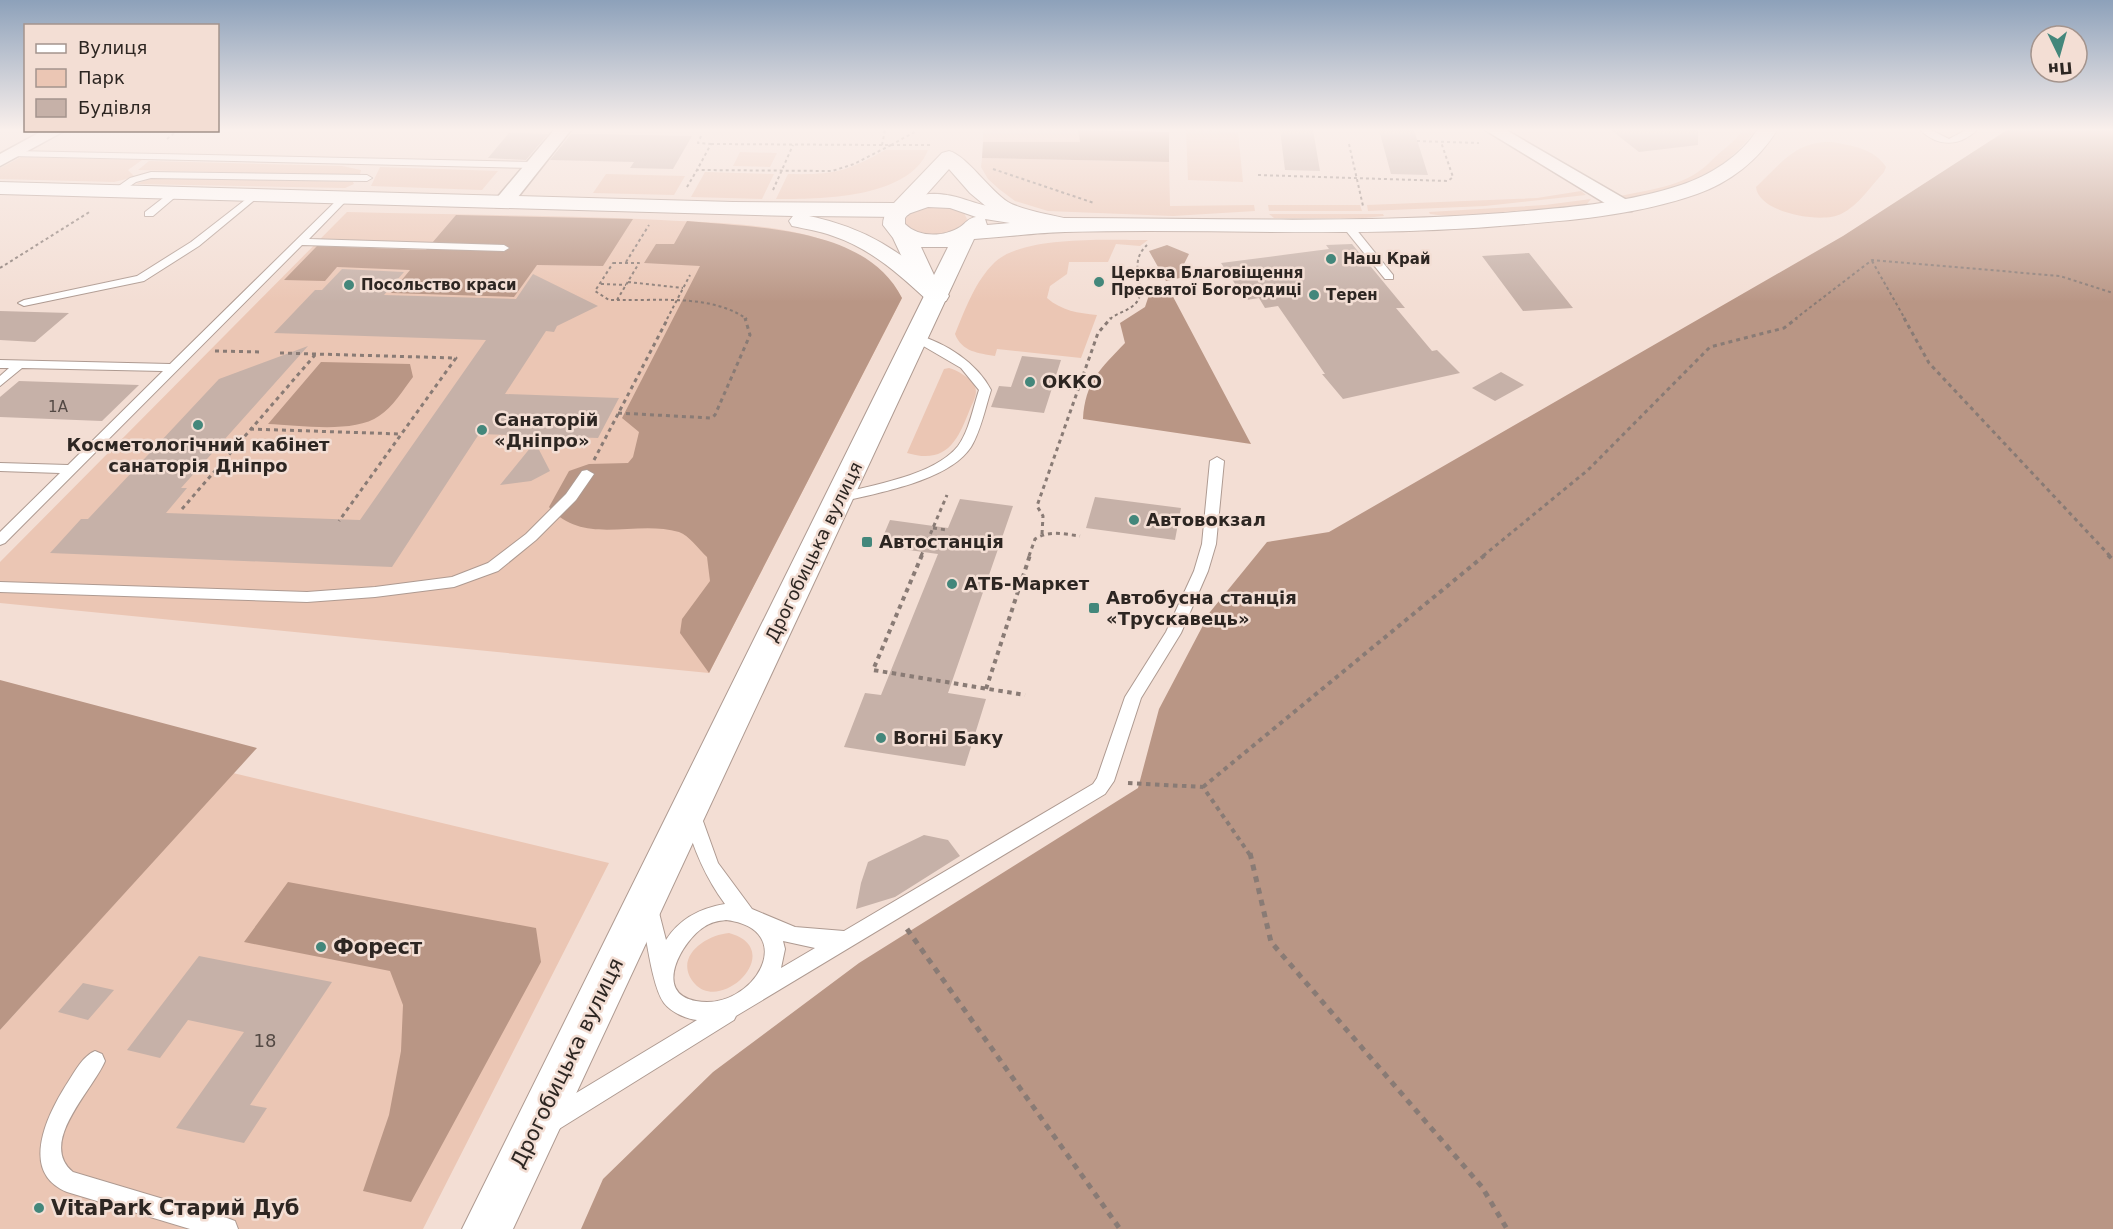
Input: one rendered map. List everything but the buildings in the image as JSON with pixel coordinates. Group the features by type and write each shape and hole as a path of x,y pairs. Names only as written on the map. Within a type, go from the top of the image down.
{"main road":[{"path":"733,209 827,205 873,198 899,187"},
{"path":"901,221 921,187"},
{"path":"961,187 968,206"},
{"path":"977,187 1002,208 1063,225"},
{"path":"901,221 913,238 940,240 966,233 1063,225 1474,223 1626,207 1674,195 1693,187"},
{"path":"0,188 733,209 828,218 901,221"},
{"path":"937,296 926,283 901,221 910,204 932,200 953,201 1063,225"},
{"name":"Дрогобицька вулиця","path":"487,1229 966,233 977,223 976,213 968,206"},
{"path":"733,209 821,225 856,237 878,247 937,296"},
{"path":"937,296 971,260 988,247 1004,238 1063,225"}],"street":[{"path":"503,203 516,187"},
{"path":"1588,187 1626,207"}],"lane":[{"path":"115,192 122,187"},
{"path":"0,540 300,242 359,187"},
{"path":"150,214 174,193"},
{"path":"24,303 140,279 195,244 254,196"},
{"path":"1347,225 1389,277"},
{"path":"300,242 504,248"},
{"path":"840,498 903,481 932,470 964,448 985,390 975,373 959,361 917,338"},
{"path":"0,364 173,368"},
{"path":"0,382 20,364"},
{"path":"534,1132 894,910 1099,789 1105,781 1133,697 1173,633 1201,571 1209,544 1217,461"},
{"path":"0,467 71,470"},
{"path":"0,587 307,597 375,592 454,582 493,567 531,537 571,497 586,474"},
{"path":"647,897 665,984 672,998 684,1007 701,1013 710,1013 746,1001 766,981 774,964 775,947 770,933 721,885 702,850 691,807"},
{"path":"663,968 668,951 678,937 692,924 709,915 727,912 752,917 786,935 808,940 846,940"},
{"path":"95,1061 74,1091 51,1139 52,1158 56,1171 67,1181 226,1229"}],"path":[{"path":"1053,187 1103,207"},
{"path":"1359,187 1365,211"},
{"path":"0,268 93,210"},
{"path":"626,263 644,234"},
{"path":"1042,534 1043,516 1037,506 1098,333 1115,315 1136,304 1140,297 1135,262 1142,248 1153,240"},
{"path":"1872,260 1929,363 2113,560"},
{"path":"1105,781 1203,787 1588,470 1710,347 1784,327 1872,260 2060,276 2113,293"},
{"path":"617,300 639,263 613,262 595,291 609,300 710,304 736,310 747,318 750,335 715,415 705,419 618,413"},
{"path":"586,474 690,275"},
{"path":"600,284 627,283 683,288"},
{"path":"191,350 262,352"},
{"path":"280,353 456,358 339,521"},
{"path":"182,509 316,354"},
{"path":"250,429 402,434"},
{"path":"947,495 873,670 1025,695"},
{"path":"933,528 947,530"},
{"path":"986,689 1035,539 1042,534 1080,536"},
{"path":"1203,787 1249,850 1271,942 1482,1187 1508,1229"},
{"path":"894,910 1120,1229"}],"green space":[{"path":"409,187 484,187 482,190"},
{"path":"597,187 678,187 674,195 593,193"},
{"path":"696,187 768,187 762,199 691,197"},
{"path":"782,187 882,187 838,196 776,199"},
{"path":"997,187 1170,187 1170,206 1254,205 1255,211 1173,216 1048,211 1015,201"},
{"path":"1675,187 1636,198 1620,196 1658,188"},
{"path":"1756,187 1871,187 1853,206 1841,214 1820,218 1779,210 1767,204 1759,196"},
{"path":"1581,191 1586,195 1485,206 1368,211 1367,205 1537,198"},
{"path":"1591,199 1586,205 1508,215 1469,217 1430,214 1429,212 1545,205"},
{"path":"941,205 964,213 967,219 965,224 951,232 935,235 919,232 905,224 909,214 918,208"},
{"path":"1268,205 1360,205 1362,211 1269,211"},
{"name":"Санаторій «Дніпро»","path":"347,212 622,218 765,227 805,234 847,249 878,269 895,287 902,298 709,673 0,603 0,562"},
{"path":"1269,214 1383,214 1384,216 1274,218"},
{"path":"1148,240 1140,246 1116,244 1108,262 1069,262 1067,274 1050,286 1047,298 1058,306 1070,311 1097,315 1081,358 997,349 995,356 971,351 958,340 955,334 976,287 995,262 1009,253 1046,243"},
{"path":"949,368 967,378 976,390 975,398 961,431 949,447 941,453 921,456 907,453 944,369"},
{"name":"Форест","path":"233,773 609,863 423,1229 0,1229 0,1030"},
{"path":"729,933 745,941 752,952 751,964 744,976 733,985 720,991 707,991 695,984 689,974 687,965 689,957 694,950 710,938"}],"shaded area":[{"path":"1918,187 2113,187 2113,1229 581,1229 603,1179 713,1072 859,963 1138,788 1159,709 1210,612 1267,542 1329,532 1843,236"},
{"path":"456,215 633,219 603,266 537,265 514,297 391,293 410,270 337,267 325,281 284,280 317,246 426,250"},
{"path":"687,221 776,229 836,244 863,257 885,274 902,298 709,673 680,633 682,619 710,581 707,557 694,543 679,532 662,529 610,530 578,526 563,519 549,507 569,471 589,464 628,463 633,457 639,432 622,418 700,266 644,263 656,244 674,244"},
{"path":"1167,245 1189,254 1184,264 1189,276 1166,281 1149,251"},
{"path":"1170,291 1251,444 1083,419 1084,406 1091,385 1102,368 1125,343 1120,323 1145,307 1150,292"},
{"path":"321,362 410,364 413,377 389,408 368,422 341,427 268,424"},
{"path":"0,680 257,748 0,1030"},
{"path":"288,882 536,928 541,962 411,1202 363,1191 389,1115 401,1051 403,1005 390,971 244,942"}],"place":[{"name":"Наш Край","path":"1331,259"},
{"name":"Церква Благовіщення Пресвятої Богородиці","path":"1099,282"},
{"name":"Посольство краси","path":"349,285"},
{"name":"Терен","path":"1314,295"},
{"name":"ОККО","path":"1030,382"},
{"name":"Косметологічний кабінет санаторія Дніпро","path":"198,425"},
{"name":"Санаторій «Дніпро»","path":"482,430"},
{"name":"Автовокзал","path":"1134,520"},
{"name":"Автостанція","path":"867,542"},
{"name":"АТБ-Маркет","path":"952,584"},
{"name":"Автобусна станція «Трускавець»","path":"1094,608"},
{"name":"Вогні Баку","path":"881,738"},
{"name":"Форест","path":"321,947"},
{"name":"VitaPark Старий Дуб","path":"39,1208"}]}
